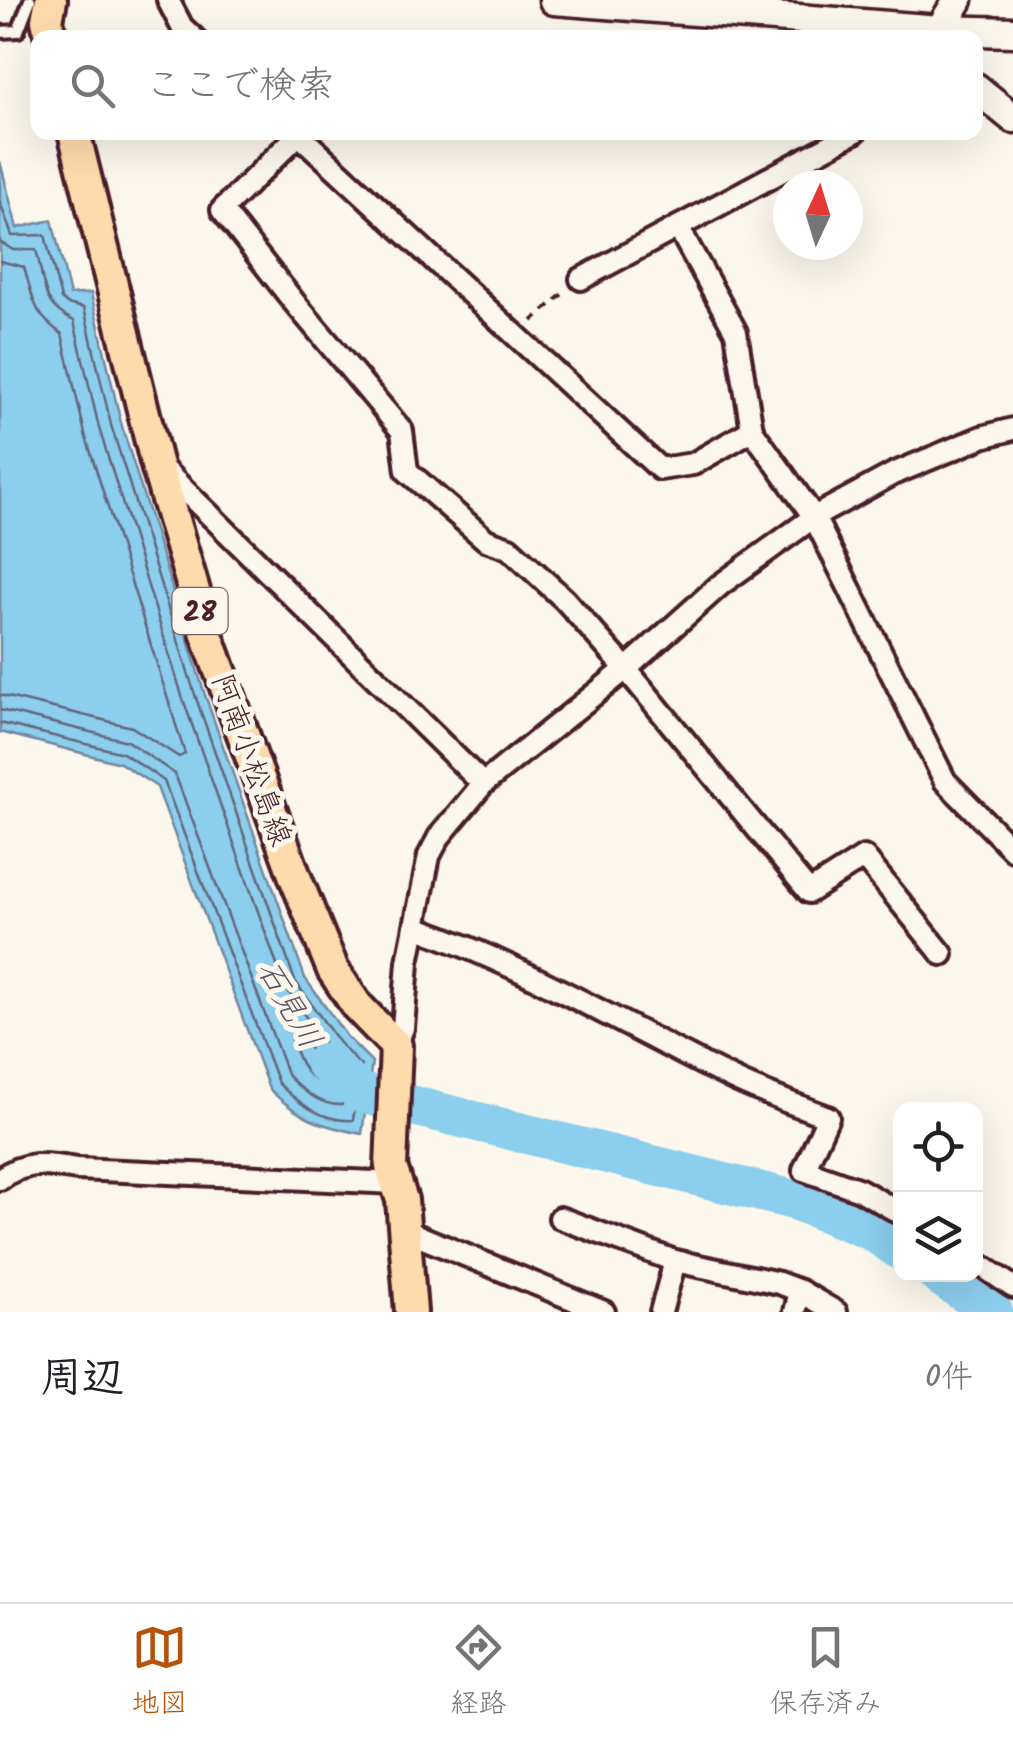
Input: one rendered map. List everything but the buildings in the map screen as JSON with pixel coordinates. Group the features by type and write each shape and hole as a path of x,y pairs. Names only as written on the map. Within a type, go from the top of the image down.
{"main road":[{"path":"49,30 50,0"},
{"path":"554,0 896,30"},
{"path":"944,30 958,0"},
{"path":"983,33 1013,32"},
{"path":"983,94 1013,118"},
{"name":"阿南小松島線","path":"76,140 156,462 207,635 294,877 333,970 397,1053"},
{"path":"397,1053 392,1167 405,1234 411,1312"}],"street":[{"path":"168,0 186,30"},
{"path":"292,140 222,210 402,430 407,472 486,540 509,548 565,600 809,892 864,857 942,954"},
{"path":"305,140 660,468 693,464 752,430"},
{"path":"581,279 840,140"},
{"path":"678,227 736,332 752,430 814,517 946,781 1013,850"},
{"path":"397,1053 408,962 429,856 439,837 483,784 626,669 720,585 814,517 893,474 982,437 1013,429"},
{"path":"156,462 483,784"},
{"path":"416,927 456,941 582,1000 725,1076 828,1117 804,1170 860,1190 893,1209"},
{"path":"0,1179 16,1167 43,1163 77,1169 397,1183"},
{"path":"560,1218 675,1260 779,1283 836,1312"},
{"path":"405,1234 416,1235 604,1312"},
{"path":"661,1312 675,1260"},
{"path":"983,1267 1013,1287"},
{"path":"794,1312 800,1291"}],"lane":[{"path":"3,32 18,31 30,0"}],"path":[{"path":"517,336 581,279"}],"water":[{"path":"0,161 17,228 52,220 70,295 91,293 121,423 205,695 305,978 347,1037 372,1062 362,1134 311,1120 269,1089 157,787 120,763 0,732"}],"waterway":[{"name":"石見川","path":"325,1063 361,1093 794,1200 872,1231 893,1245"},
{"name":"石見川","path":"949,1282 993,1312"}]}
